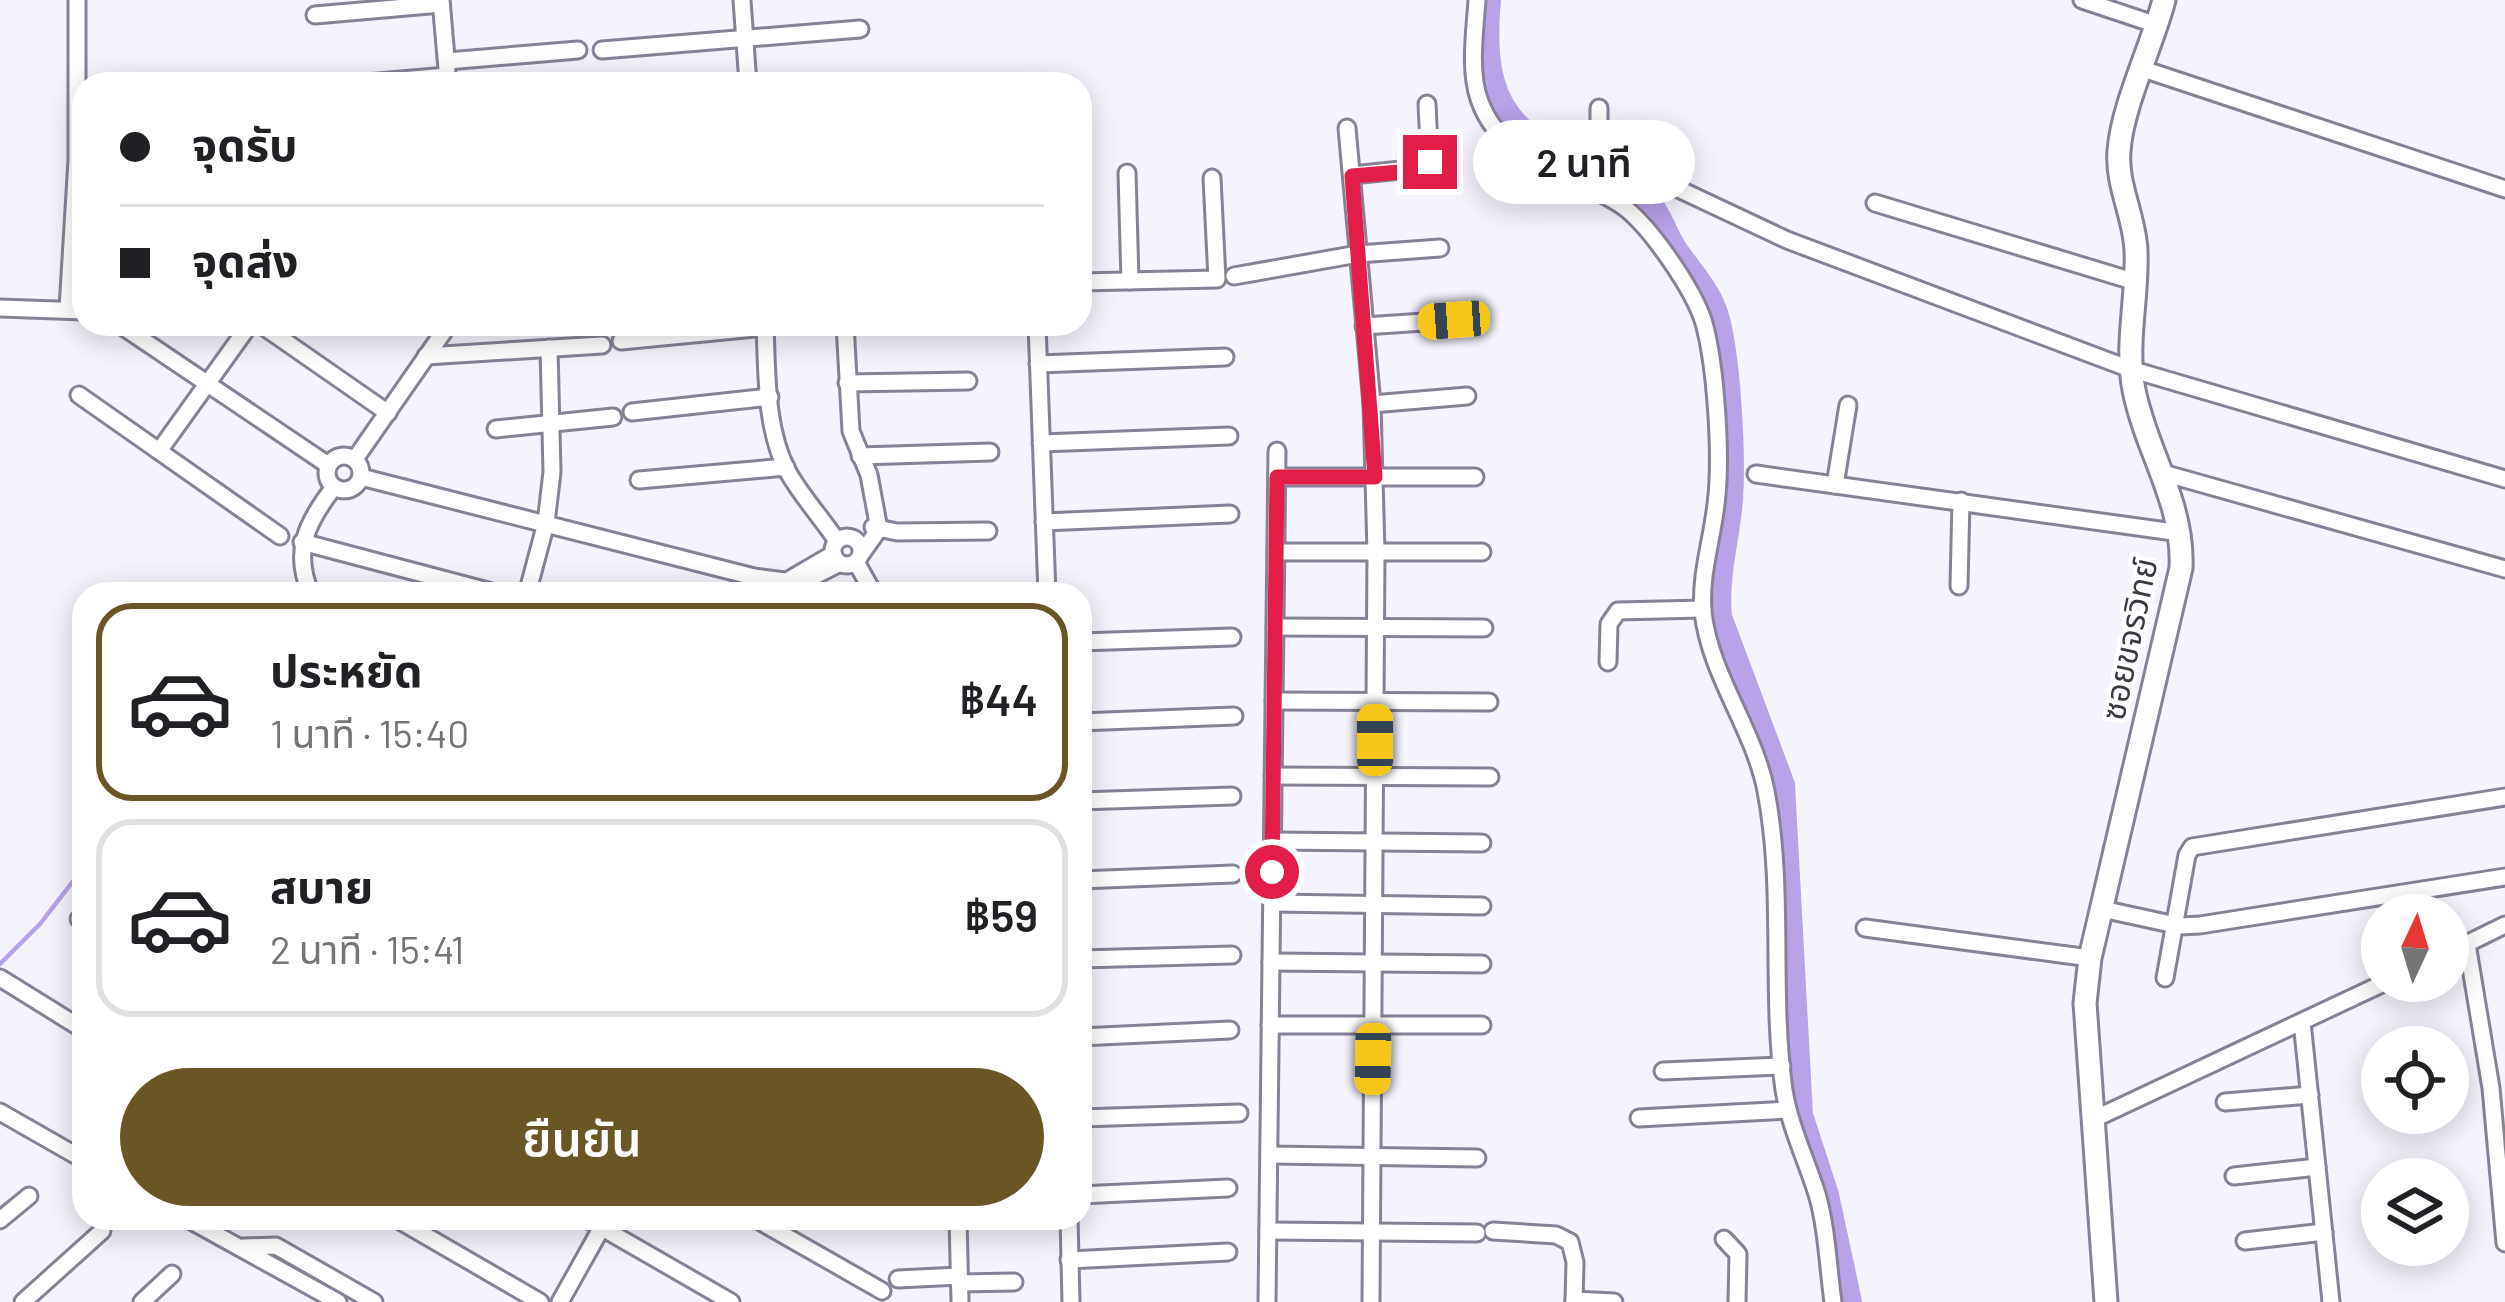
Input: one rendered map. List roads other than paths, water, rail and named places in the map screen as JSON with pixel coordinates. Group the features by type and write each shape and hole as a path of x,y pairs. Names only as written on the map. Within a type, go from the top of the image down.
{"street":[{"path":"77,0 77,72"},
{"path":"742,0 747,72"},
{"path":"1478,0 1475,70 1478,98 1489,120 1515,149 1615,201 1635,217 1697,307 1712,375 1718,482 1703,572 1703,609 1712,648 1755,752 1767,795 1774,846 1782,1066 1788,1110 1818,1200 1833,1302"},
{"path":"2082,0 2157,25"},
{"name":"ซอยขจรวิทย์","path":"2106,1302 2085,1003 2090,958 2178,588 2181,533 2140,417 2130,369 2136,247 2118,152 2164,0"},
{"path":"315,15 441,2 448,72"},
{"path":"602,50 860,29"},
{"path":"459,72 578,50"},
{"path":"2143,69 2505,189"},
{"path":"1352,176 1430,167 1427,104"},
{"path":"1599,108 1599,145 1604,154 1725,214 2130,369 2505,479"},
{"path":"1347,128 1375,477 1371,1302"},
{"path":"1127,173 1130,281"},
{"path":"1092,282 1217,279 1212,178"},
{"path":"1875,203 2136,282"},
{"path":"1234,276 1358,254 1440,248"},
{"path":"0,308 72,310"},
{"path":"1364,326 1454,320"},
{"path":"136,336 328,465"},
{"path":"159,451 242,336"},
{"path":"277,336 388,412"},
{"path":"355,459 440,336"},
{"path":"621,341 669,336"},
{"path":"766,336 770,398 786,467 867,582"},
{"path":"845,336 850,431 869,475 875,523"},
{"path":"1037,336 1046,582"},
{"path":"426,356 602,345"},
{"path":"529,582 546,523 552,472 549,348"},
{"path":"1038,364 1226,357"},
{"path":"847,383 968,381"},
{"path":"79,395 280,536"},
{"path":"1372,404 1468,396"},
{"path":"632,412 770,398"},
{"path":"1835,485 1848,405"},
{"path":"496,429 613,417"},
{"path":"1041,443 1229,436"},
{"path":"1267,1302 1277,451"},
{"path":"860,456 990,452"},
{"path":"328,465 341,456 355,459"},
{"path":"355,459 361,477"},
{"path":"328,465 328,481 334,487 350,489 361,477"},
{"path":"640,480 786,467"},
{"path":"2163,473 2505,568"},
{"path":"1756,474 2181,533"},
{"path":"361,477 754,577 787,581 811,582 875,523"},
{"path":"1277,477 1475,477"},
{"path":"307,582 302,542 318,507 334,487"},
{"path":"1959,586 1961,501"},
{"path":"1044,522 1230,514"},
{"path":"875,523 988,531"},
{"path":"302,542 454,582"},
{"path":"1276,551 1482,552"},
{"path":"1608,662 1609,624 1618,611 1703,609"},
{"path":"1275,627 1484,628"},
{"path":"1092,642 1232,637"},
{"path":"1274,701 1490,702"},
{"path":"1092,722 1234,716"},
{"path":"1273,776 1490,777"},
{"path":"1092,802 1232,796"},
{"path":"2165,978 2192,847 2505,797"},
{"path":"1273,842 1482,843"},
{"path":"1092,880 1232,874"},
{"path":"2102,909 2174,925 2200,925 2505,878"},
{"path":"1272,903 1482,906"},
{"path":"2469,943 2505,925"},
{"path":"1865,928 2090,958"},
{"path":"1092,959 1232,955"},
{"path":"2469,956 2492,1088 2505,1243"},
{"path":"1271,962 1481,964"},
{"path":"0,978 72,1023"},
{"path":"2092,1120 2361,994"},
{"path":"2302,1022 2331,1301 2320,1302"},
{"path":"1270,1025 1481,1024"},
{"path":"1092,1036 1230,1030"},
{"path":"1663,1071 1782,1066"},
{"path":"2225,1102 2310,1095"},
{"path":"1639,1118 1788,1110"},
{"path":"0,1112 72,1153"},
{"path":"1092,1118 1239,1113"},
{"path":"1269,1155 1477,1158"},
{"path":"2234,1176 2318,1167"},
{"path":"1092,1194 1228,1188"},
{"path":"0,1220 29,1196"},
{"path":"208,1230 338,1302"},
{"path":"416,1230 540,1302"},
{"path":"560,1302 600,1230"},
{"path":"615,1230 731,1302"},
{"path":"775,1230 882,1292"},
{"path":"958,1230 960,1302"},
{"path":"1069,1230 1071,1302"},
{"path":"1268,1231 1485,1232 1565,1238 1573,1246 1574,1301 1614,1302"},
{"path":"23,1302 102,1232"},
{"path":"2245,1241 2324,1232"},
{"path":"1724,1239 1738,1254 1737,1302"},
{"path":"240,1248 276,1246 374,1302"},
{"path":"1070,1260 1228,1252"},
{"path":"142,1302 172,1274"},
{"path":"898,1279 1014,1282"}],"waterway":[{"path":"1489,0 1490,68 1508,114 1546,148 1648,202 1717,316 1732,458 1720,617 1783,785 1801,1115 1827,1195 1850,1302"},
{"path":"0,964 72,883"}]}
